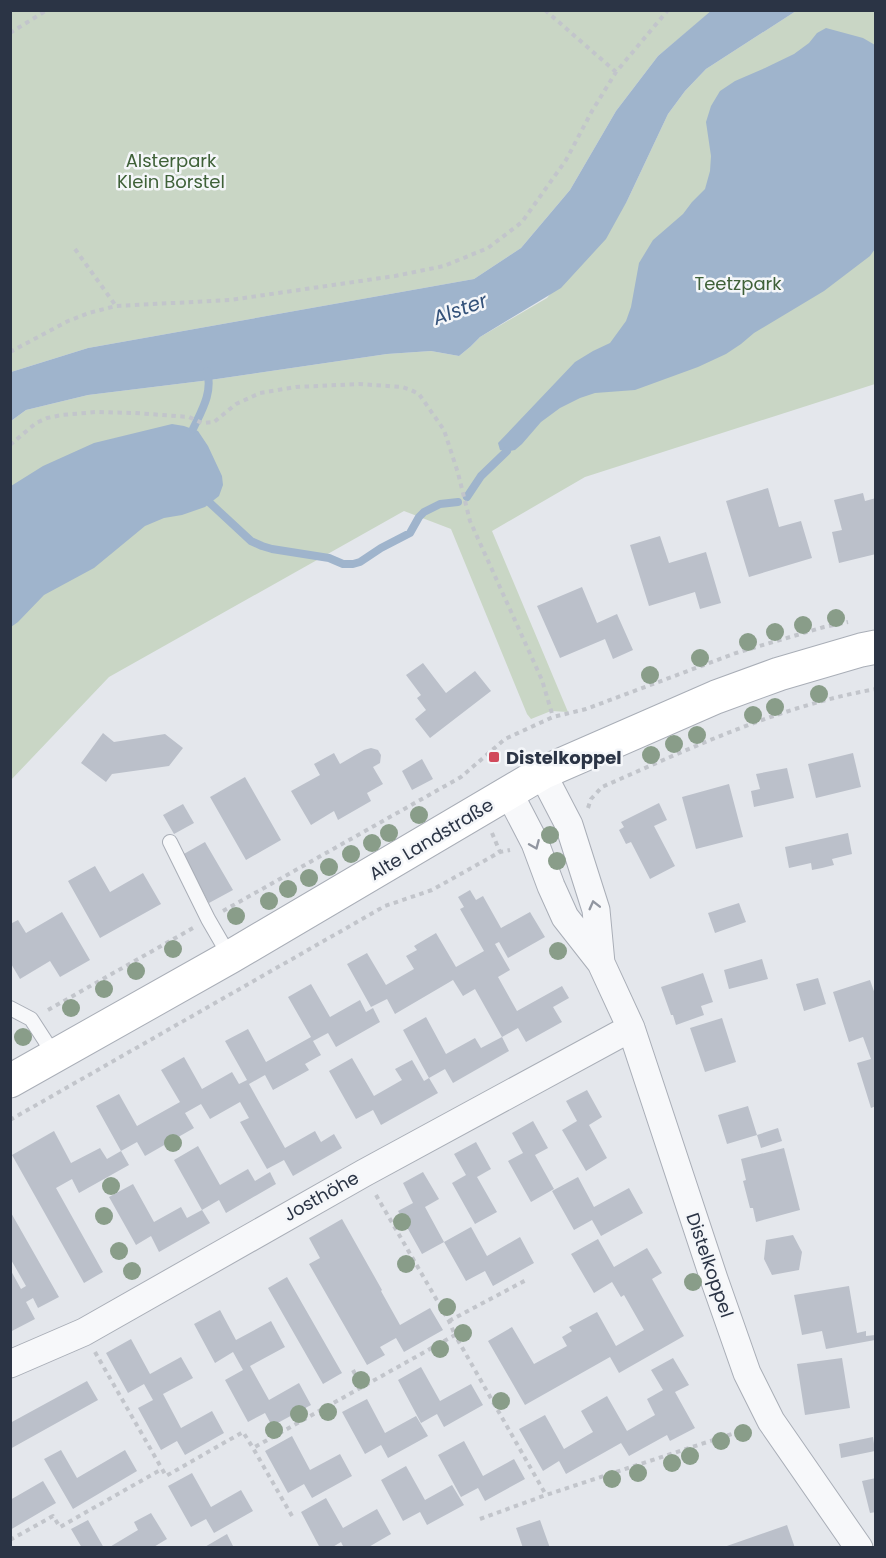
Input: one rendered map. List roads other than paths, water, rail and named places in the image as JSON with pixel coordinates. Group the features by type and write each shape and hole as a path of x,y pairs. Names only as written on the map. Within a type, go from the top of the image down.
{"main road":[{"name":"Alte Landstraße","path":"10,1081 230,957 542,773 716,697 779,674 876,647"}],"street":[{"name":"Distelkoppel","path":"542,773 569,825 596,910 601,963"},
{"name":"Distelkoppel","path":"508,793 536,843 565,917 601,963 631,1028 747,1373 771,1421 859,1548"},
{"name":"Josthöhe","path":"10,1364 84,1332 364,1173 631,1028"}],"lane":[{"path":"170,842 208,919 230,957"},
{"path":"10,1008 31,1019 55,1056"}],"water":[{"name":"Alster","path":"712,10 796,11 706,69 685,91 668,114 627,201 606,239 561,288 480,337 459,356 431,351 387,354 88,395 26,410 11,421 11,372 88,348 474,279 521,248 570,190 616,111 658,56"},
{"path":"826,28 863,38 875,45 875,249 870,256 824,291 754,333 726,354 635,390 595,393 580,398 560,408 541,422 515,450 500,450 498,443 575,362 610,343 626,321 631,307 639,263 653,240 683,214 705,189 711,156 706,122 711,106 720,91 735,81 794,54"},
{"path":"172,424 198,431 208,446 222,476 223,485 219,496 205,507 164,518 145,526 94,568 44,595 11,627 11,486 43,466 94,443"}],"waterway":[{"path":"193,429 208,394 207,371"},
{"path":"467,497 481,476 507,451"},
{"path":"210,503 251,541 262,546 329,558 343,564 353,564 410,533 424,512 440,504 458,502"}],"place":[{"name":"Distelkoppel","path":"494,757"}],"park label":[{"name":"Alsterpark Klein Borstel","path":"171,170"},
{"name":"Teetzpark","path":"738,283"}]}
